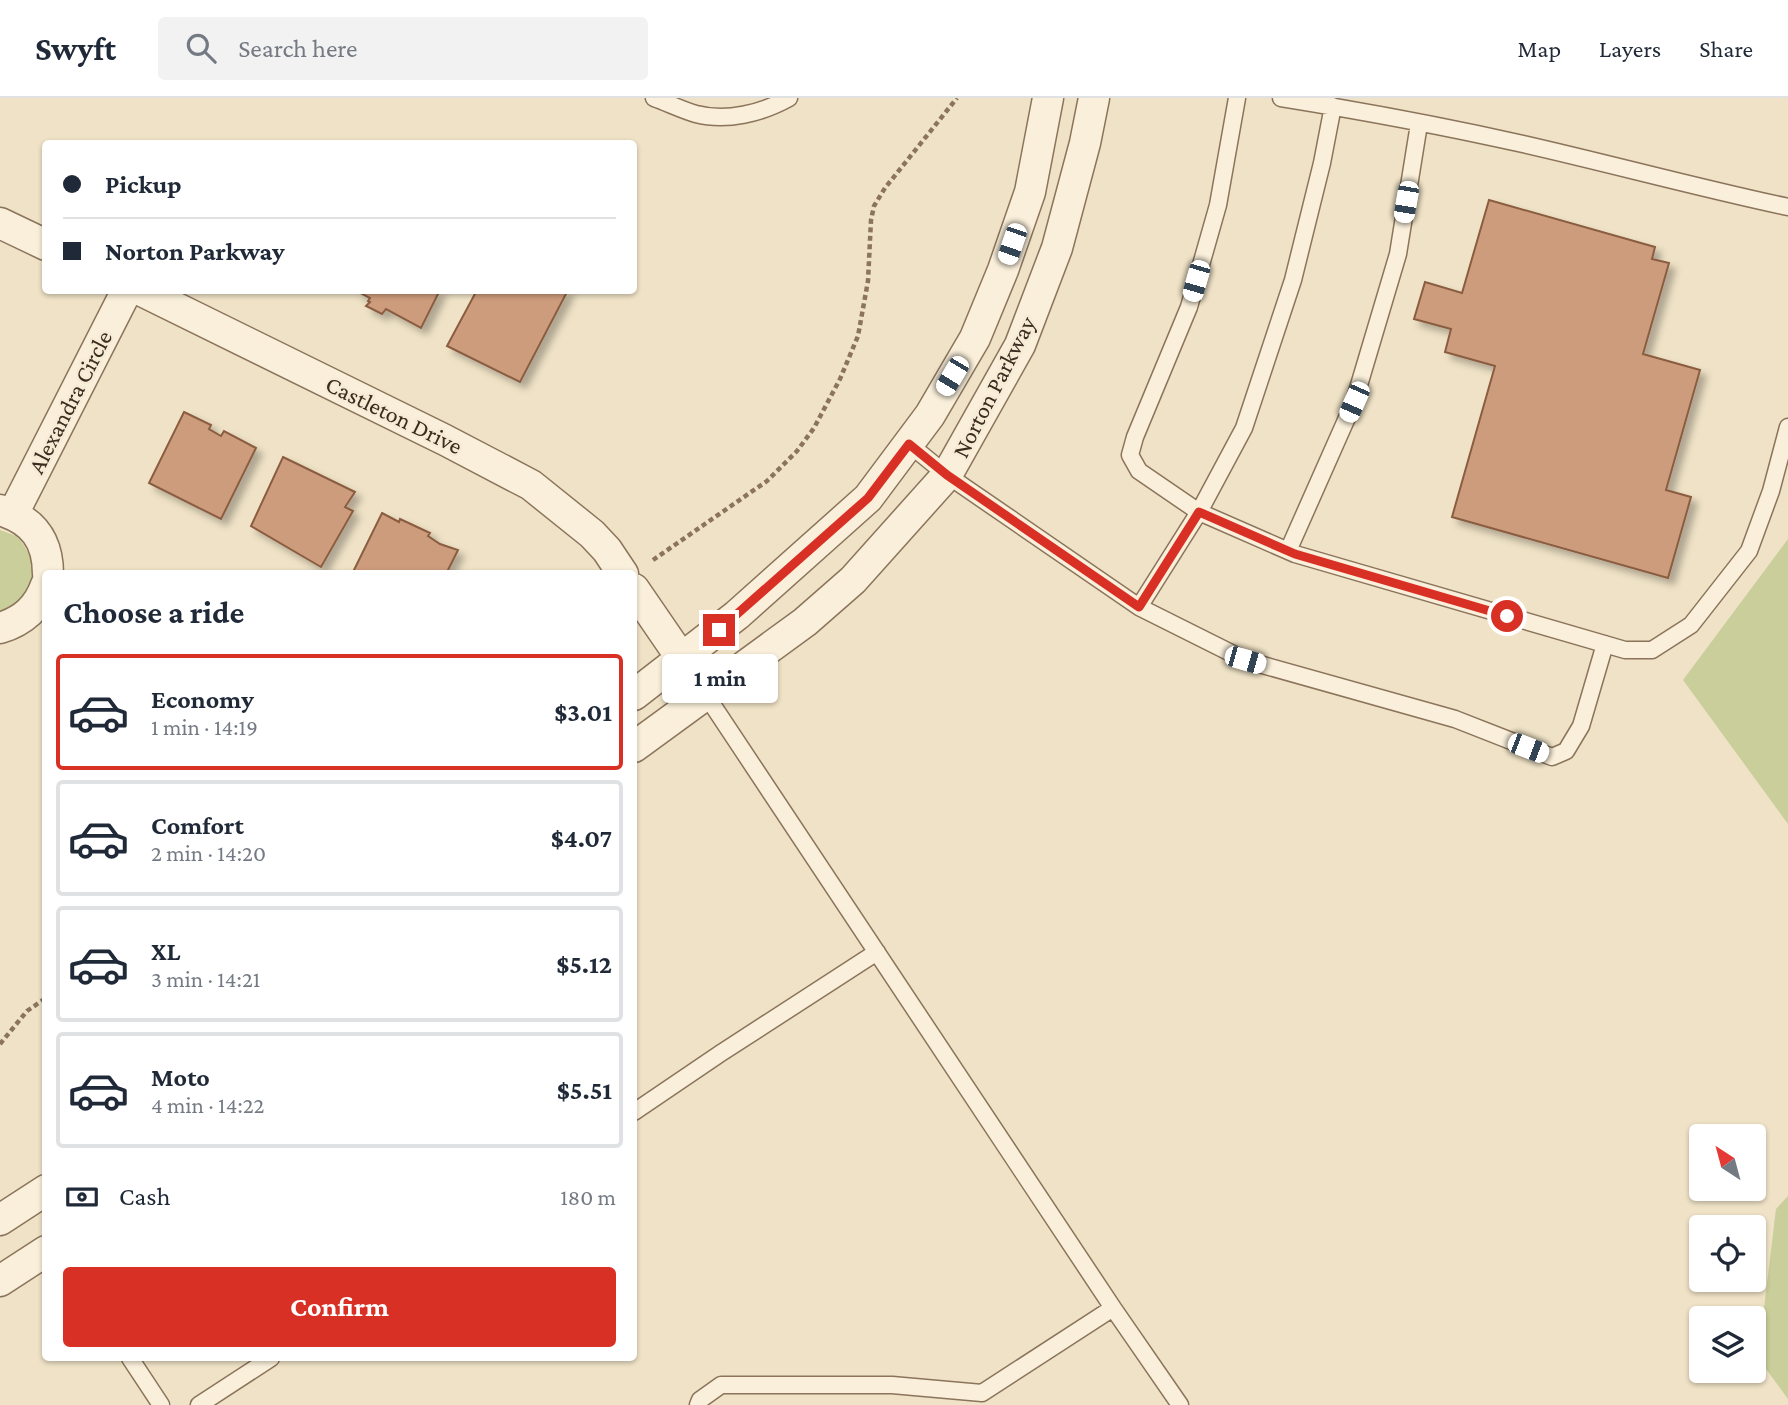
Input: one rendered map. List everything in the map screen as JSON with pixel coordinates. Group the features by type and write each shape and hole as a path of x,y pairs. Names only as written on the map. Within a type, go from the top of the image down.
{"street":[{"name":"Norton Parkway","path":"637,693 737,615 868,498 930,415 975,338 1003,270 1030,192 1048,98"},
{"name":"Norton Parkway","path":"637,745 805,622 853,580 947,475 1020,345 1057,248 1094,98"},
{"path":"0,223 42,243"},
{"name":"Alexandra Circle","path":"48,570 48,558 41,540 30,524 6,512 125,294"},
{"name":"Castleton Drive","path":"148,294 531,485 592,534 620,570"},
{"path":"637,593 682,659"},
{"path":"0,628 15,624 30,612 42,596"},
{"path":"0,1220 42,1192"},
{"path":"0,1281 42,1254"}],"lane":[{"path":"654,98 697,114 720,117 766,109 789,98"},
{"path":"1237,98 1218,205 1189,307 1130,455 1139,471 1199,512 1288,551 1625,650 1652,650 1691,625 1749,551 1771,491 1788,427"},
{"path":"1281,98 1522,144 1788,207"},
{"path":"1139,607 1199,512 1244,428 1293,280 1333,106"},
{"path":"1288,551 1354,402 1398,254 1419,124"},
{"path":"909,444 947,475 1139,607 1245,660 1455,719 1552,757 1566,751 1581,726 1605,644"},
{"path":"682,659 1180,1405"},
{"path":"637,1110 877,952"},
{"path":"698,1405 701,1399 721,1385 892,1385 982,1399 1113,1308"},
{"path":"132,1361 161,1405"},
{"path":"199,1405 266,1361"}],"path":[{"path":"650,561 767,481 797,451 814,428 840,379 858,336 868,281 874,206 885,188 957,98"},
{"path":"0,1044 27,1012 42,1001"}],"green space":[{"path":"0,530 16,536 22,542 29,555 33,573 23,597 0,612"},
{"path":"1788,539 1788,824 1683,680"},
{"path":"1788,1196 1788,1399 1766,1369 1764,1306 1776,1209"}],"building":[{"path":"1489,200 1655,247 1652,259 1669,263 1643,354 1700,370 1666,490 1691,497 1668,578 1452,517 1495,366 1445,352 1451,329 1414,319 1425,282 1462,293"},
{"path":"362,294 438,294 421,328 386,309 382,314 366,306 370,298"},
{"path":"475,294 566,294 520,382 447,346"},
{"path":"184,412 211,425 209,429 221,436 224,431 256,448 221,519 149,483"},
{"path":"283,457 355,492 345,507 353,511 321,567 251,526"},
{"path":"382,513 430,533 428,536 440,544 458,550 448,570 354,570"}],"route":[{"path":"719,630 868,498 909,444 947,475 1139,607 1199,512 1295,554 1507,616"}]}
